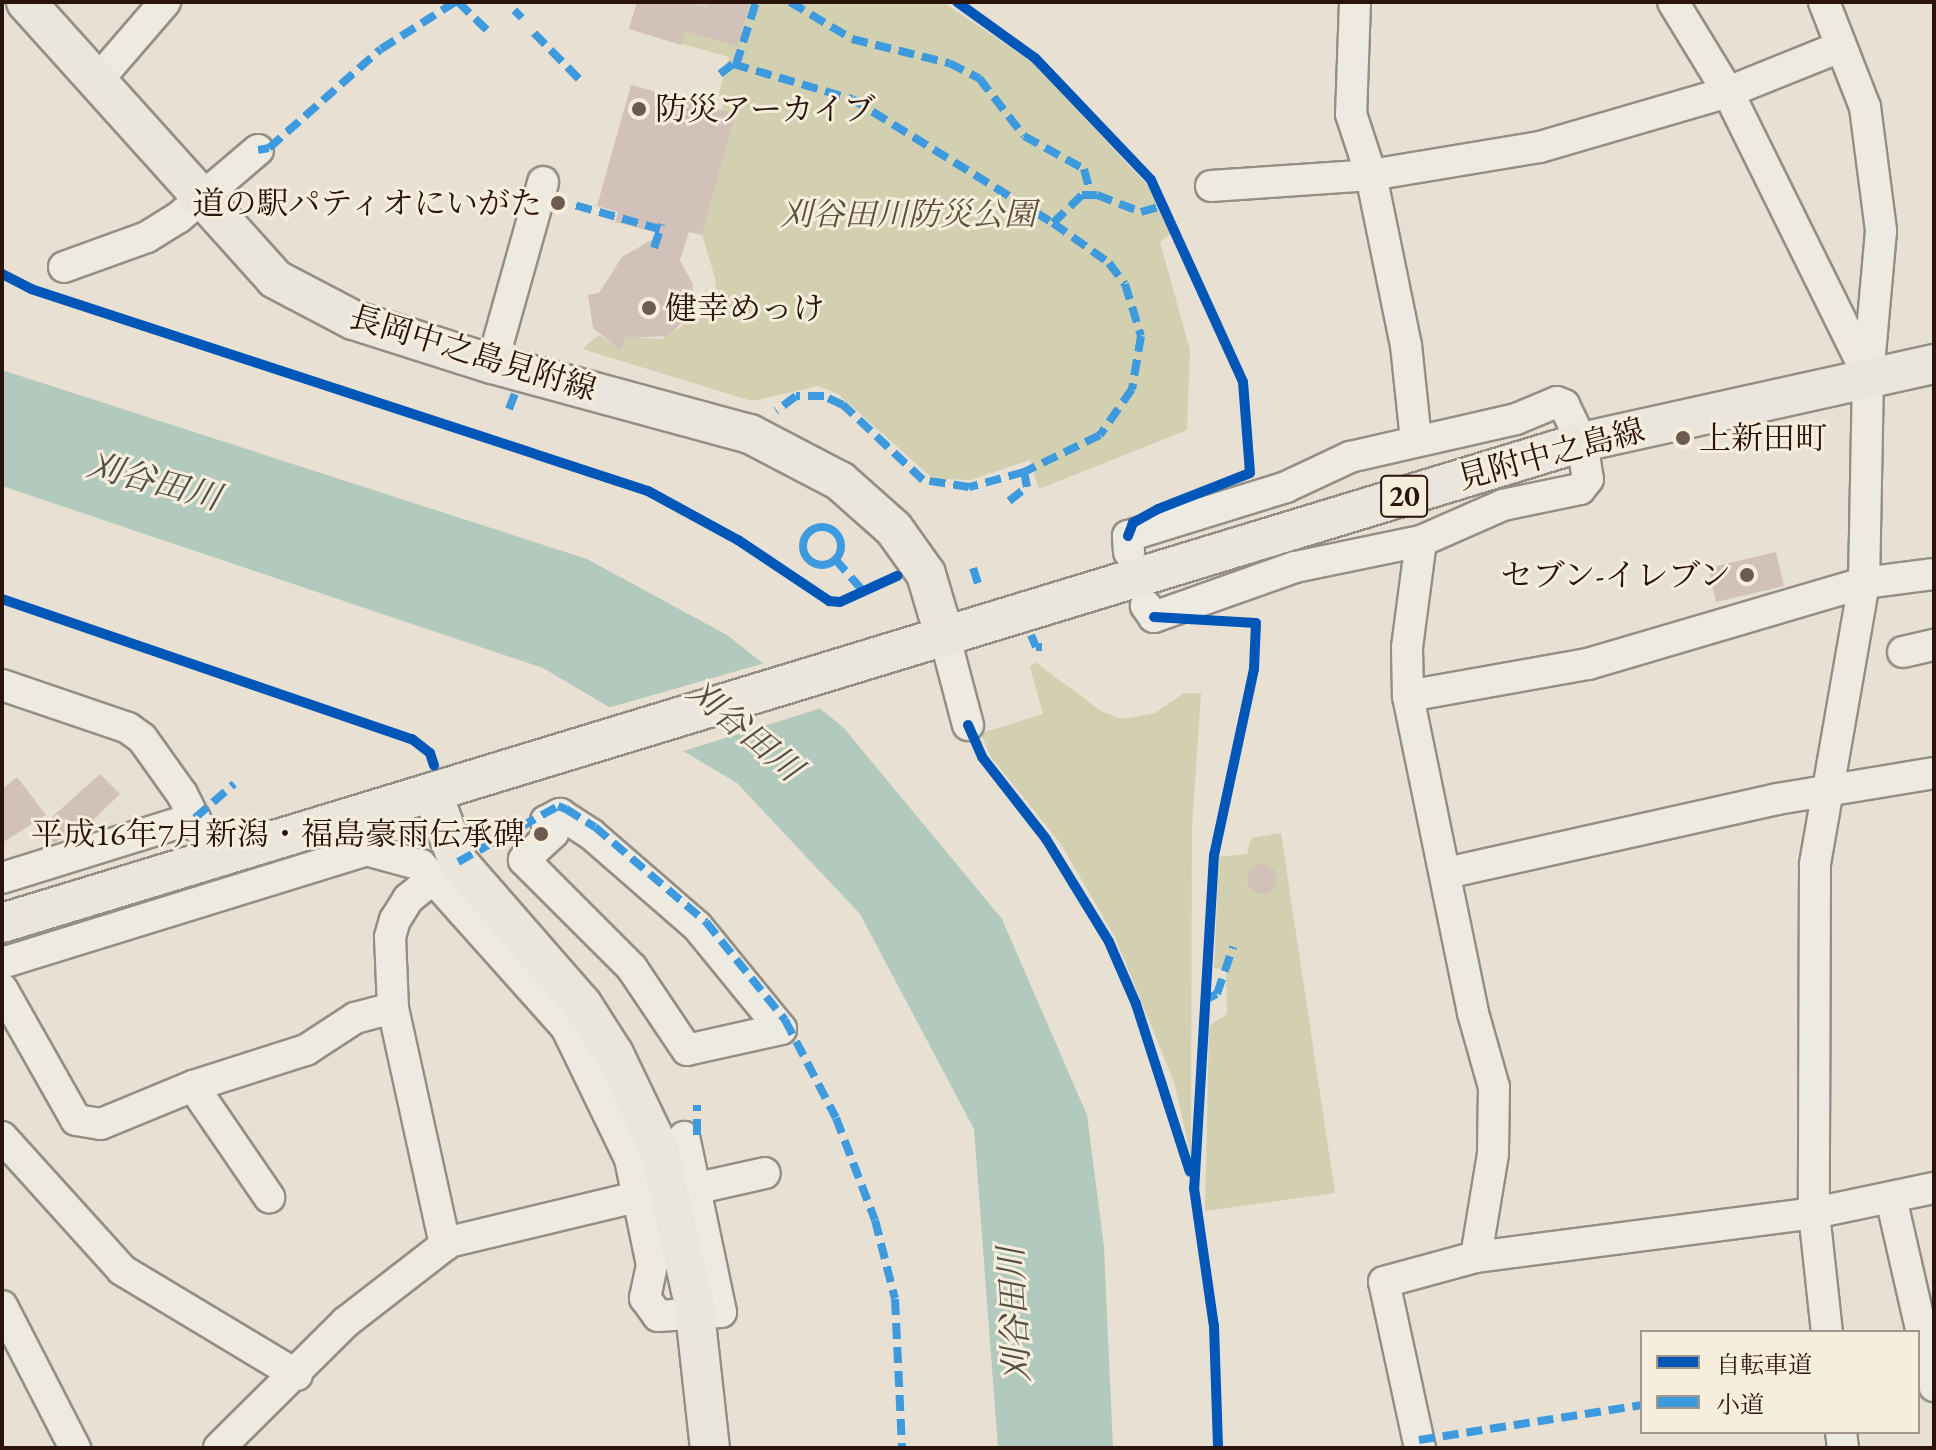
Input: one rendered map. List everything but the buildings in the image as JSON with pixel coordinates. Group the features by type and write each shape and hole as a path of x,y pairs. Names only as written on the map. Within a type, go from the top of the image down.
{"main road":[{"name":"長岡中之島見附線","path":"26,2 200,201 275,279 311,301 492,364 750,434 840,481 868,503 912,554 934,593 945,638"},
{"name":"見附中之島線","path":"945,638 1582,442 1868,376 1934,364"},
{"name":"20","path":"2,923 945,638"},
{"path":"432,792 458,862 548,961 614,1054 659,1148 695,1315 710,1448"}],"street":[{"path":"96,82 165,2"},
{"path":"1355,2 1351,114 1371,175 1406,345 1416,440"},
{"path":"1673,2 1728,92 1868,376"},
{"path":"1824,2 1865,107 1881,231 1868,376 1864,583 1825,791 1815,865 1814,1213 1827,1330"},
{"path":"1211,186 1371,175 1540,147 1728,92 1840,47"},
{"path":"64,267 147,237 200,201 258,150"},
{"path":"492,364 543,182"},
{"path":"1129,552 1128,536 1286,487 1350,457 1516,419 1557,402 1564,405 1582,442 1588,479 1580,489 1503,505 1421,541 1295,567 1154,617 1146,606"},
{"path":"1421,541 1407,648 1408,696 1494,1087 1493,1154 1476,1257"},
{"path":"1408,696 1588,664 1864,583 1934,574"},
{"path":"945,638 968,725"},
{"path":"1903,652 1934,645"},
{"path":"2,685 128,728 142,738 198,824 2,878"},
{"path":"1446,873 1825,791 1934,773"},
{"path":"560,814 591,834 697,926 781,1029 687,1050 632,968 524,860 553,833 546,821 560,814"},
{"path":"2,963 366,850 421,865 566,1027 594,1077 668,1187"},
{"path":"433,879 408,899 395,920 390,937 393,1008 445,1245"},
{"path":"2,989 76,1120 101,1124 193,1086 306,1050 355,1018 393,1008"},
{"path":"193,1086 269,1197"},
{"path":"2,1137 122,1270 297,1375"},
{"path":"668,1187 684,1137"},
{"path":"221,1447 297,1375 346,1322 445,1245 464,1236 668,1187 707,1186 765,1173"},
{"path":"1420,1448 1384,1282 1476,1257 1814,1213 1934,1188"},
{"path":"1891,1198 1934,1386"},
{"path":"2,1306 75,1448"}],"green space":[{"name":"刈谷田川防災公園","path":"637,2 943,2 1033,63 1149,187 1173,232 1160,242 1190,350 1187,430 1039,489 1030,460 971,480 943,479 930,476 838,394 818,386 752,401 582,349 599,335 619,349 626,337 661,339 681,327 690,315 709,318 714,300 716,281 702,235 736,115 721,110 725,99 718,96 729,57 629,29"},
{"path":"1035,662 1101,711 1122,719 1155,713 1184,693 1201,693 1192,828 1191,1156 1174,1082 1115,937 1060,843 990,756 981,733 1043,714 1030,667"},
{"path":"1281,833 1335,1193 1205,1211 1209,1026 1227,1014 1226,970 1214,968 1219,857 1247,854 1251,838"}],"water":[{"name":"刈谷田川","path":"2,370 587,559 727,635 843,727 1002,919 1087,1115 1104,1247 1113,1448 998,1448 974,1129 860,914 737,783 543,668 2,486"}],"pier":[{"path":"768,662 825,707 677,753 604,709"}],"marked path":[{"path":"258,150 269,148 381,49 455,2"},
{"path":"458,2 489,32"},
{"path":"736,65 756,2"},
{"path":"790,2 852,39 949,63 979,78 1024,136 1084,169 1091,195"},
{"path":"514,10 522,18"},
{"path":"534,33 580,80"},
{"path":"720,74 733,64 852,99 1053,223 1109,263 1125,284 1141,336 1132,389 1100,435 1024,472 969,487 923,480 843,405 824,396 796,396 776,411"},
{"path":"1053,223 1082,195 1097,195 1141,212 1166,205"},
{"path":"553,199 660,229"},
{"path":"654,248 662,224"},
{"path":"509,409 515,393"},
{"path":"1009,501 1027,487 1024,472"},
{"path":"822,527 835,533 841,546 835,559 822,565 809,559 803,546 809,533 822,527"},
{"path":"835,559 864,592"},
{"path":"973,568 979,587"},
{"path":"1031,635 1036,647 1042,647"},
{"path":"195,818 234,784"},
{"path":"458,862 558,806 566,809 595,827 706,922 785,1020 836,1118 875,1220 895,1299 902,1448"},
{"path":"1205,1000 1217,994 1233,947"},
{"path":"697,1105 697,1135"},
{"path":"1419,1440 1640,1405"}],"cycle path":[{"path":"957,2 1035,58 1151,180 1243,382 1250,473 1158,509 1133,523 1128,536"},
{"path":"2,274 31,289 648,491 738,540 829,601 840,602 897,576"},
{"path":"2,599 412,739 430,753 434,765"},
{"path":"1154,617 1256,623 1254,669 1214,855 1194,1188 1214,1326 1218,1448"},
{"path":"968,725 982,757 1046,839 1109,942 1136,1004 1190,1172"}],"place":[{"name":"防災アーカイブ","path":"639,109"},
{"name":"道の駅パティオにいがた","path":"558,203"},
{"name":"健幸めっけ","path":"649,308"},
{"name":"上新田町","path":"1683,438"},
{"name":"セブン-イレブン","path":"1747,575"},
{"name":"平成16年7月新潟・福島豪雨伝承碑","path":"541,834"}]}
